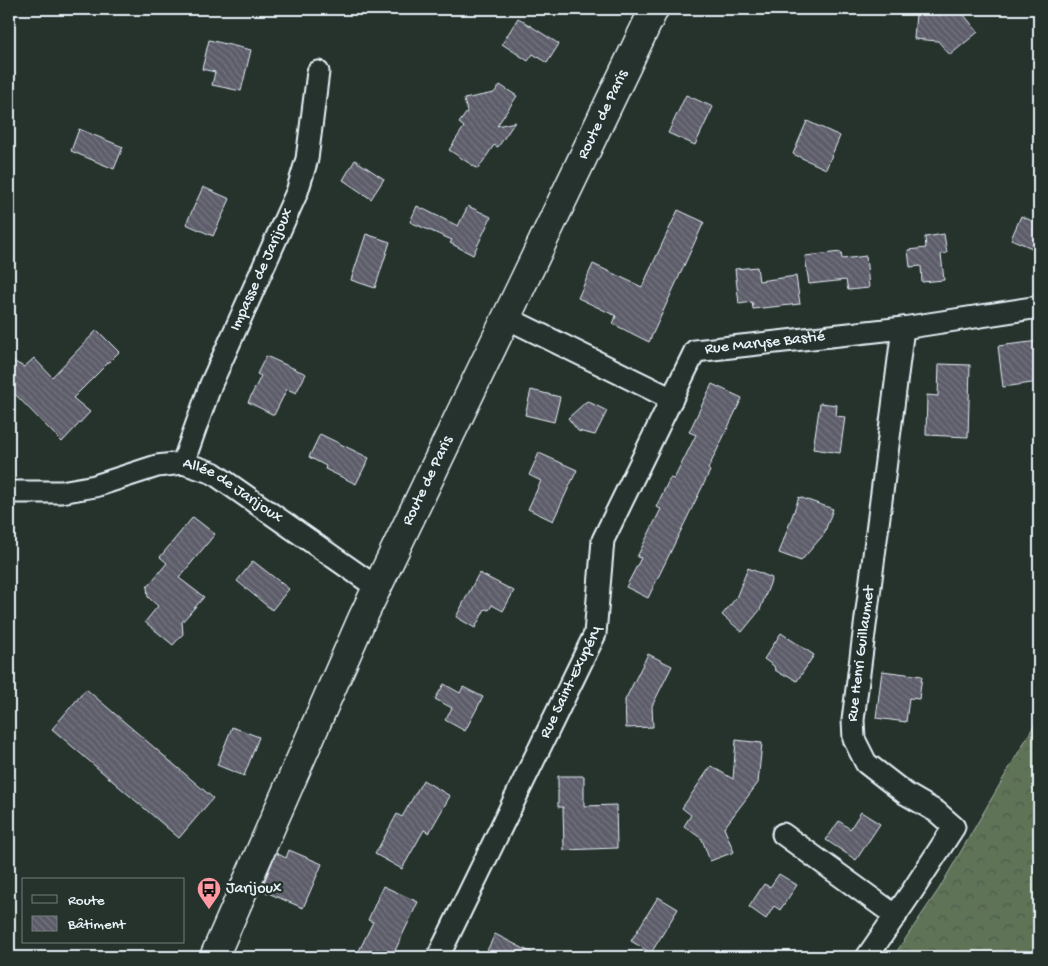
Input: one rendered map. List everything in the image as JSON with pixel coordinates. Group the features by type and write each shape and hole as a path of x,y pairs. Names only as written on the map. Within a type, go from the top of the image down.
{"main road":[{"name":"Route de Paris","path":"214,957 362,619 379,587 654,9"}],"street":[{"name":"Impasse de Jarijoux","path":"184,463 212,384 297,192 307,159 318,72"},
{"name":"Rue Maryse Bastié","path":"672,399 695,351 903,328 1039,307"},
{"path":"507,318 672,399"},
{"name":"Rue Henri Guillaumet","path":"867,957 954,827 937,812 906,794 866,763 854,739 852,720 903,328"},
{"name":"Rue Saint-Exupéry","path":"438,957 595,634 603,540 672,399"},
{"name":"Allée de Jarijoux","path":"9,492 61,492 95,486 157,466 184,463 213,473 369,582 379,587"},
{"path":"783,834 896,916"}],"green space":[{"path":"1039,717 1039,957 893,957 939,889"}],"building":[{"path":"948,9 959,9 978,32 950,55 938,41 914,39 916,13 941,15"},
{"path":"518,18 559,44 547,63 533,54 528,61 502,44"},
{"path":"209,40 251,50 241,91 212,85 215,72 202,69"},
{"path":"500,85 517,96 497,126 515,122 498,147 494,145 478,169 449,150 464,127 459,123 467,112 464,99 494,93"},
{"path":"686,95 713,107 695,145 668,133"},
{"path":"807,121 840,136 826,169 793,154"},
{"path":"79,129 123,147 114,169 71,151"},
{"path":"355,160 384,179 371,199 343,180"},
{"path":"203,187 230,199 213,236 186,224"},
{"path":"417,206 458,226 468,206 491,217 473,255 450,243 452,240 410,222"},
{"path":"678,210 704,222 649,342 613,324 616,316 578,298 593,264 642,287"},
{"path":"1021,216 1039,224 1039,251 1011,239"},
{"path":"366,234 390,242 375,288 351,280"},
{"path":"944,234 947,253 941,254 944,280 922,282 921,266 910,267 908,250 926,248 925,237"},
{"path":"841,252 842,259 866,256 869,288 848,290 846,280 809,284 805,256"},
{"path":"757,267 759,281 796,276 800,304 753,309 752,302 739,304 735,269"},
{"path":"97,330 119,352 73,398 90,412 62,442 9,388 9,359 24,367 34,358 52,377"},
{"path":"1039,341 1039,382 1003,387 998,346"},
{"path":"266,356 306,374 296,393 287,389 274,415 248,402 261,376 257,374"},
{"path":"939,364 970,365 968,437 926,435 927,395 938,396"},
{"path":"712,384 742,398 708,469 710,471 648,598 626,587 641,558 637,557 661,509 656,507 670,478 674,479 696,435 689,432"},
{"path":"531,390 560,397 554,422 525,415"},
{"path":"587,401 607,411 595,435 578,431 568,418"},
{"path":"820,403 837,405 836,416 845,417 840,453 813,449"},
{"path":"320,434 369,458 356,484 325,469 326,466 309,457"},
{"path":"539,453 577,470 553,521 528,509 541,481 529,475"},
{"path":"799,497 833,509 824,534 801,561 779,553"},
{"path":"193,517 215,534 179,578 204,597 182,622 183,634 173,645 145,622 158,606 148,597 147,587 167,563 160,557"},
{"path":"253,561 289,589 272,610 237,581"},
{"path":"748,568 772,578 760,610 742,632 722,615 736,598"},
{"path":"479,573 514,591 503,611 492,605 489,610 485,609 475,628 456,617"},
{"path":"781,633 814,655 797,681 775,670 774,666 764,659"},
{"path":"648,654 672,666 652,706 653,727 626,728 625,700"},
{"path":"882,671 922,676 919,699 909,698 906,722 876,718"},
{"path":"444,684 460,693 463,687 483,697 465,731 445,720 452,708 435,699"},
{"path":"86,689 213,798 179,838 52,729"},
{"path":"232,727 259,737 244,776 217,765"},
{"path":"736,740 762,743 758,783 724,828 734,852 710,861 702,839 684,826 691,815 682,808 711,766 733,779"},
{"path":"558,776 584,776 584,806 616,805 617,848 564,850 563,807 558,807"},
{"path":"423,780 450,796 429,833 424,830 402,869 375,854 397,814 402,817"},
{"path":"861,812 880,824 856,860 826,840 839,821 850,829"},
{"path":"289,850 322,864 303,908 261,890 276,853 286,858"},
{"path":"779,874 797,885 780,910 774,906 766,919 749,907 764,884 770,887"},
{"path":"383,886 418,902 392,957 356,957 373,922 368,920"},
{"path":"658,897 678,909 651,953 631,941"},
{"path":"495,934 540,957 484,957"}],"place":[{"name":"Jarijoux","path":"209,910"}]}
